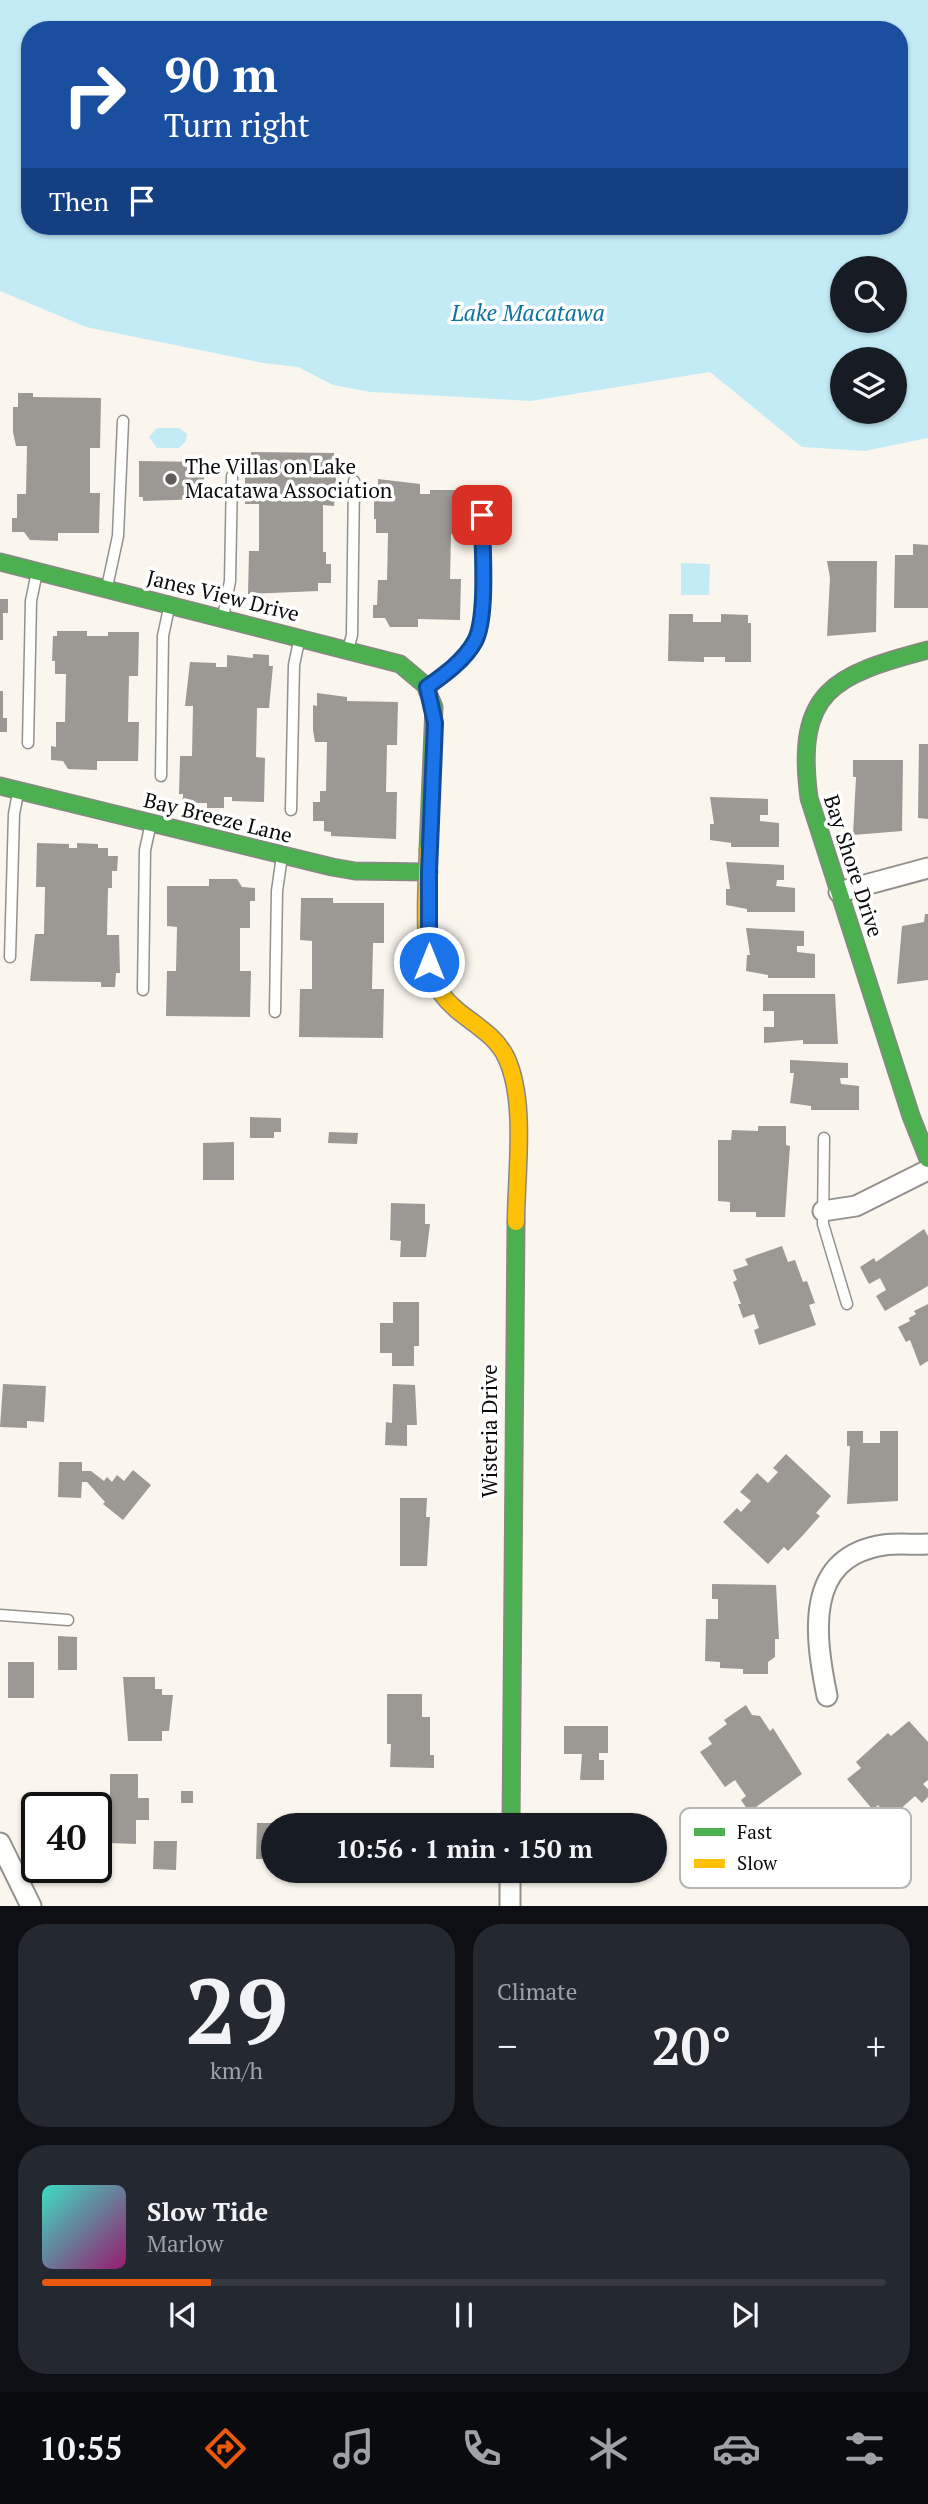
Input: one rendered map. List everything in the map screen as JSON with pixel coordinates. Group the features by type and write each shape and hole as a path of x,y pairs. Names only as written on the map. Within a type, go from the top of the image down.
{"street":[{"name":"Janes View Drive","path":"0,562 400,664 427,687"},
{"name":"Bay Shore Drive","path":"928,650 877,663 839,680 814,713 804,738 803,766 808,798 928,1159"},
{"path":"427,687 435,723 429,872"},
{"name":"Bay Breeze Lane","path":"0,786 282,856 355,871 429,872"},
{"path":"839,892 928,868"},
{"name":"Wisteria Drive","path":"429,872 429,962 434,985 449,1001 499,1040 512,1068 517,1101 511,1813"},
{"path":"823,1211 856,1206 928,1170"},
{"path":"827,1696 817,1622 819,1602 827,1583 848,1559 865,1550 884,1545 928,1545"},
{"path":"0,1843 31,1906"},
{"path":"510,1883 510,1906"}],"lane":[{"path":"107,589 118,536 122,421"},
{"path":"223,618 230,581 232,476"},
{"path":"347,650 352,635 354,481"},
{"path":"427,687 462,659 475,641 481,620 482,515"},
{"path":"28,743 31,601 37,571"},
{"path":"161,776 163,636 170,604"},
{"path":"291,810 294,665 299,637"},
{"path":"10,957 13,814 19,790"},
{"path":"142,990 145,850 151,823"},
{"path":"275,1012 277,891 282,856"},
{"path":"824,1138 825,1235 847,1304"},
{"path":"0,1615 68,1620"}],"water":[{"name":"Lake Macatawa","path":"0,0 928,0 928,438 865,451 802,447 710,372 531,401 371,392 333,385 298,367 263,363 86,327 0,291"},
{"path":"157,428 179,428 187,434 186,441 179,448 157,448 149,437"},
{"path":"681,563 710,564 709,595 681,595"}],"building":[{"path":"18,393 33,393 33,397 101,398 100,448 90,448 90,493 100,493 99,533 58,533 58,541 30,540 24,532 12,532 12,518 17,518 17,494 26,494 27,446 16,446 13,432 13,407 18,407"},
{"path":"251,452 334,453 334,466 337,466 334,506 323,505 323,552 326,552 326,564 331,564 331,583 318,583 318,591 248,594 249,551 259,551 259,504 245,504 245,465 251,465"},
{"name":"The Villas on Lake Macatawa Association","path":"139,461 204,462 204,499 143,501 143,497 139,497"},
{"path":"378,479 420,484 420,494 430,494 430,490 461,490 460,534 451,534 450,579 461,579 460,620 418,619 418,627 390,627 385,618 373,618 373,605 377,605 378,580 387,580 388,533 376,533 374,519 374,493 378,493"},
{"path":"913,544 928,545 928,608 894,608 895,555 913,555"},
{"path":"827,561 877,561 876,632 827,636 830,578"},
{"path":"0,599 8,599 8,613 3,613 3,640 0,640"},
{"path":"669,614 693,614 693,622 721,622 721,614 748,615 748,623 751,623 751,662 725,662 725,657 704,657 704,662 668,661"},
{"path":"57,631 87,631 87,636 108,636 108,632 139,632 138,676 129,676 128,722 139,722 138,761 97,761 97,770 68,769 63,761 51,760 51,746 56,747 56,722 65,722 66,674 55,674 55,661 52,661 53,636 57,636"},
{"path":"253,654 269,655 269,666 273,666 269,708 257,708 256,757 265,758 264,802 232,801 232,797 224,797 224,808 207,808 207,803 195,803 195,808 182,808 183,794 179,794 180,756 192,756 193,706 185,706 190,662 216,663 216,667 227,667 227,655 253,658"},
{"path":"0,691 3,691 3,718 7,718 7,732 0,732"},
{"path":"317,693 347,697 347,701 398,702 397,745 387,745 386,792 397,792 396,839 331,836 331,832 324,831 324,821 313,821 313,802 320,802 320,791 326,791 327,742 315,742 313,730 313,705 317,706"},
{"path":"919,744 928,744 928,819 918,818"},
{"path":"853,760 903,760 902,831 853,835 856,777 853,777"},
{"path":"710,797 768,799 768,815 760,815 760,821 779,823 779,847 731,847 731,843 710,840 710,824 714,824"},
{"path":"37,843 69,844 69,848 77,848 77,843 98,844 98,848 108,848 108,856 118,856 117,871 112,871 112,888 108,888 107,935 119,935 120,973 116,973 115,987 101,987 101,982 30,981 35,934 44,934 45,887 36,887"},
{"path":"726,862 784,865 784,880 777,880 776,886 795,888 795,912 747,912 747,909 726,905 726,889 730,889"},
{"path":"209,879 237,879 242,887 255,888 255,901 250,901 250,928 240,928 240,971 251,971 250,1017 166,1016 167,971 176,971 177,927 167,926 167,886 209,886"},
{"path":"301,898 333,898 333,903 384,903 384,943 373,943 372,989 384,989 383,1038 299,1037 300,989 312,989 312,941 300,940"},
{"path":"925,914 928,914 928,980 897,984 902,926 924,922"},
{"path":"746,928 804,931 804,946 797,946 797,952 815,954 815,978 768,978 768,975 746,971 747,955 750,955"},
{"path":"763,994 835,994 838,1044 803,1044 803,1040 764,1043 764,1027 774,1027 774,1011 763,1011"},
{"path":"790,1060 848,1063 848,1078 840,1078 841,1084 859,1086 859,1110 811,1110 811,1106 790,1103 794,1073 790,1073"},
{"path":"250,1117 281,1118 281,1132 274,1132 274,1138 250,1138"},
{"path":"758,1126 786,1126 786,1145 790,1146 785,1217 756,1217 756,1212 730,1212 730,1202 718,1201 718,1140 731,1140 732,1130 758,1131"},
{"path":"329,1132 358,1133 357,1144 328,1143"},
{"path":"234,1142 234,1180 203,1180 203,1143"},
{"path":"391,1203 425,1204 425,1224 430,1224 426,1257 400,1257 401,1241 390,1240"},
{"path":"924,1229 928,1236 928,1286 885,1311 876,1296 886,1290 880,1278 869,1284 860,1267 874,1258 876,1262"},
{"path":"782,1246 788,1262 795,1260 803,1282 807,1281 815,1303 809,1305 816,1325 759,1345 754,1330 759,1328 754,1314 743,1318 738,1304 741,1304 733,1282 737,1280 733,1270 748,1265 745,1259"},
{"path":"393,1302 419,1302 419,1346 414,1346 414,1366 392,1366 392,1353 380,1353 380,1323 393,1323"},
{"path":"928,1304 928,1361 920,1366 910,1340 906,1342 898,1327 910,1321 909,1318 916,1314 914,1311"},
{"path":"3,1384 46,1386 44,1422 27,1421 27,1428 0,1427"},
{"path":"393,1384 415,1385 417,1425 407,1425 407,1446 385,1445 386,1422 392,1423"},
{"path":"847,1431 863,1431 863,1443 880,1443 880,1431 898,1431 898,1501 847,1504 850,1446 847,1446"},
{"path":"786,1454 831,1496 816,1513 820,1516 804,1534 788,1551 784,1547 768,1564 723,1522 737,1508 741,1512 751,1501 740,1492 757,1473 768,1483 778,1472 773,1468"},
{"path":"59,1462 82,1462 82,1471 91,1471 104,1481 107,1477 112,1482 117,1475 124,1481 133,1470 151,1485 123,1520 103,1504 105,1502 87,1482 82,1482 81,1498 58,1497"},
{"path":"400,1498 427,1498 426,1517 430,1517 427,1566 400,1566"},
{"path":"712,1584 776,1585 779,1639 775,1639 775,1657 768,1662 768,1674 743,1674 743,1669 720,1668 720,1662 705,1661 706,1619 718,1619 718,1599 712,1599"},
{"path":"58,1636 77,1637 77,1670 58,1670"},
{"path":"8,1662 34,1662 34,1698 8,1698"},
{"path":"123,1677 155,1677 155,1689 162,1689 162,1695 173,1695 169,1731 162,1731 162,1741 128,1741"},
{"path":"387,1694 422,1694 422,1717 430,1717 430,1755 434,1755 434,1768 390,1767"},
{"path":"746,1705 752,1715 760,1716 770,1731 773,1728 802,1774 755,1808 746,1808 741,1800 746,1796 735,1780 725,1787 700,1752 712,1744 708,1738 727,1724 724,1720"},
{"path":"909,1721 928,1742 928,1780 923,1784 928,1789 928,1797 922,1803 915,1796 902,1808 880,1808 878,1805 871,1808 847,1779 861,1768 856,1762 888,1733 891,1736"},
{"path":"564,1726 608,1726 608,1753 599,1753 599,1760 604,1760 604,1780 580,1780 582,1754 564,1754"},
{"path":"110,1774 138,1774 138,1798 149,1798 149,1820 136,1820 136,1844 112,1843"},
{"path":"181,1791 193,1791 193,1803 181,1803"},
{"path":"257,1823 261,1823 261,1859 256,1859"},
{"path":"154,1841 177,1841 176,1870 153,1869"}],"traffic: fast":[{"path":"0,562 400,664 425,685 434,707 428,850"},
{"path":"928,650 867,669 845,680 828,693 815,711 808,733 806,762 809,798 911,1116 928,1159"},
{"path":"0,786 332,867 355,871 429,872"},
{"path":"511,1813 516,1222"}],"traffic: slow":[{"path":"428,850 426,924 434,979 448,1002 500,1047 512,1075 519,1138 516,1222"}],"place":[{"name":"The Villas on Lake Macatawa Association","path":"171,479"}],"route":[{"path":"429,962 429,872 435,723 427,687 462,659 475,641 481,620 482,515"}]}
